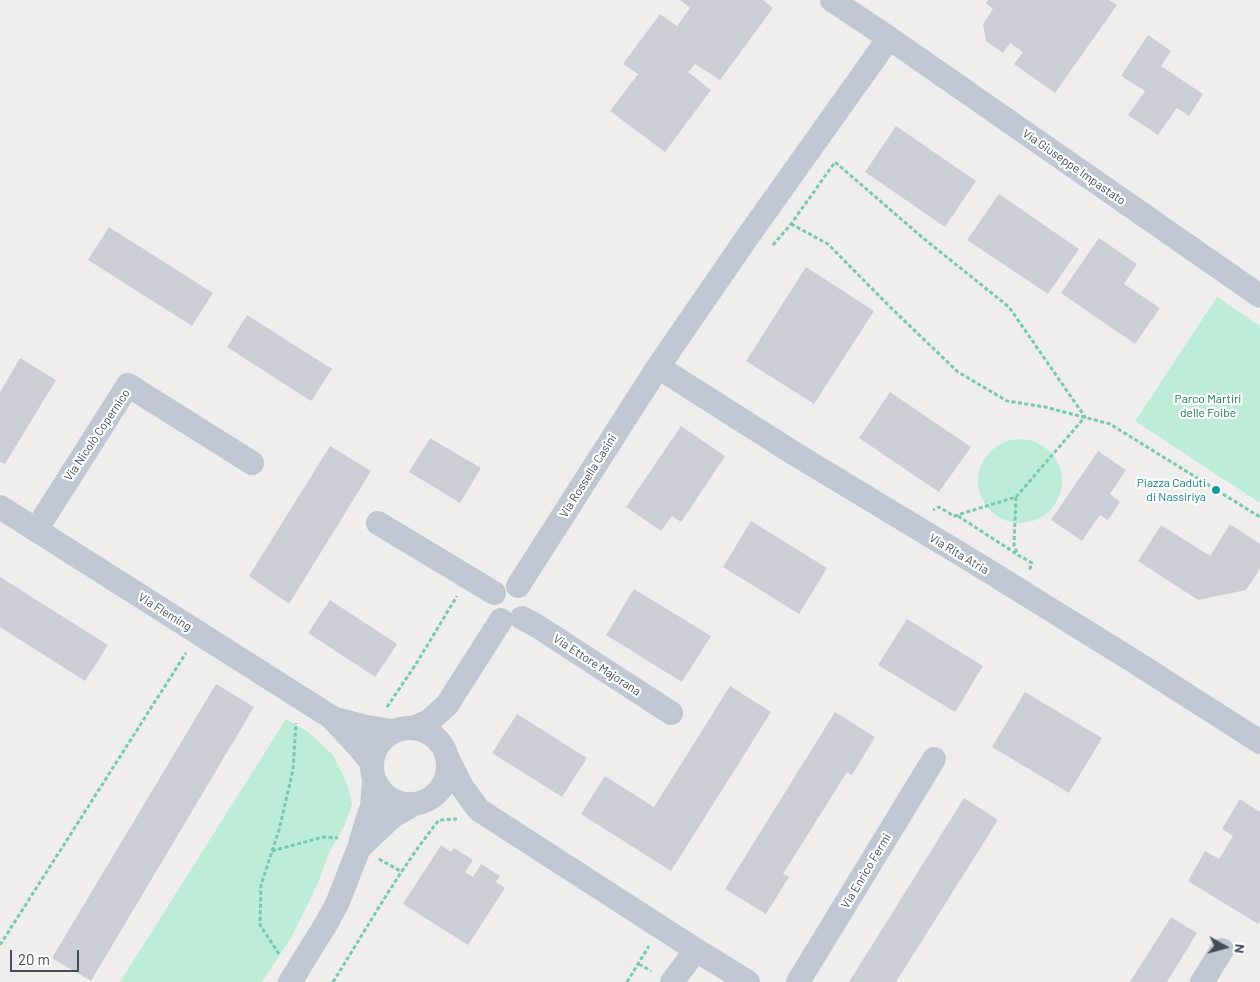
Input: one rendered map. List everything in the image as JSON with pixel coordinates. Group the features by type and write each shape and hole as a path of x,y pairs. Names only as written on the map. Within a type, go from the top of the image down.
{"street":[{"name":"Via Giuseppe Impastato","path":"832,0 1260,296"},
{"path":"658,367 746,239 889,38"},
{"name":"Via Rita Atria","path":"658,367 795,454 1135,662 1260,742"},
{"name":"Via Rossella Casini","path":"518,586 658,367"},
{"name":"Via Nicolò Copernico","path":"36,530 128,385 252,463"},
{"name":"Via Fleming","path":"0,507 331,717 367,728 396,724"},
{"path":"378,523 494,593"},
{"path":"295,974 337,904 359,848 372,806 375,748 396,724 430,721 446,705 512,619 528,607 527,594 518,586 504,585 494,593 491,609 512,619"},
{"name":"Via Ettore Majorana","path":"512,619 537,626 671,713"},
{"path":"436,738 446,705"},
{"name":"Via Fleming","path":"331,717 358,746 373,772"},
{"path":"396,724 422,729 436,738 446,752 462,787 479,810 748,982"},
{"path":"359,848 393,816 421,802 443,786 448,759"},
{"name":"Via Enrico Fermi","path":"798,982 934,759"},
{"path":"373,772 378,789 391,800 404,804 421,802 479,810"},
{"path":"672,982 696,950"},
{"path":"1202,982 1222,950"}],"path":[{"path":"746,239 769,249 791,224 835,162 923,238 1010,307 1085,417"},
{"path":"791,224 828,244 958,372 1007,401 1045,407 1110,424 1260,516"},
{"path":"958,516 1016,497 1085,417"},
{"path":"909,523 939,507 954,516 958,516 1018,556"},
{"path":"396,724 416,664 467,577"},
{"path":"0,946 199,633"},
{"path":"292,693 296,725 293,770 279,830 260,885 260,925 295,974"},
{"path":"272,851 323,836 338,838 359,848"},
{"path":"333,982 424,839"}],"green space":[{"name":"Parco Martiri delle Foibe","path":"1217,297 1260,326 1260,503 1135,421"},
{"path":"1012,439 1028,439 1044,446 1055,457 1062,473 1059,497 1050,511 1044,516 1028,523 1012,523 996,516 985,505 978,489 978,473 985,457 996,446"},
{"path":"286,719 308,732 333,755 347,783 352,805 345,824 329,853 319,880 291,938 262,982 120,982"}],"building":[{"path":"680,0 763,0 773,8 720,80 695,64 688,72 711,90 665,152 610,111 638,74 623,64 660,14 677,26 690,8"},
{"path":"988,0 1109,0 1117,5 1055,93 1014,64 1023,52 1010,43 1003,53 986,41 983,24 993,9 986,3"},
{"path":"1148,35 1171,51 1161,66 1203,94 1189,116 1177,108 1158,135 1128,115 1145,91 1121,76"},
{"path":"896,126 976,181 945,227 865,172"},
{"path":"999,194 1079,249 1048,294 967,240"},
{"path":"109,227 213,293 192,326 88,260"},
{"path":"1099,238 1137,264 1124,284 1160,308 1135,344 1061,293"},
{"path":"806,267 874,311 814,404 746,361"},
{"path":"247,315 332,369 311,401 227,347"},
{"path":"20,358 56,380 5,464 0,462 0,392"},
{"path":"890,392 971,447 939,492 859,438"},
{"path":"681,426 725,456 681,522 672,516 661,531 626,507"},
{"path":"430,438 481,468 460,503 409,472"},
{"path":"330,446 371,471 289,604 249,576"},
{"path":"1098,451 1126,470 1110,494 1120,502 1108,520 1100,515 1082,541 1051,520"},
{"path":"751,521 827,568 799,614 723,567"},
{"path":"1230,524 1260,544 1260,569 1246,590 1198,600 1138,561 1161,525 1210,556"},
{"path":"0,577 108,645 85,681 0,627"},
{"path":"634,589 711,636 682,682 606,635"},
{"path":"330,600 397,644 375,677 308,633"},
{"path":"907,619 983,666 955,712 878,665"},
{"path":"216,684 254,707 91,981 52,958"},
{"path":"730,686 771,712 671,871 581,814 605,776 654,807"},
{"path":"1025,692 1102,738 1069,793 992,747"},
{"path":"835,712 875,737 852,775 847,772 783,874 789,877 766,914 725,889"},
{"path":"517,714 587,758 562,797 492,753"},
{"path":"964,798 998,820 896,982 849,982"},
{"path":"1240,799 1260,812 1260,921 1258,924 1188,881 1205,851 1219,859 1233,836 1222,829"},
{"path":"441,845 451,852 454,848 473,860 465,872 473,877 481,864 500,876 496,882 505,888 468,945 403,904"},
{"path":"1171,917 1197,933 1167,982 1130,982"}],"place":[{"name":"Piazza Caduti di Nassiriya","path":"1216,490"}]}
